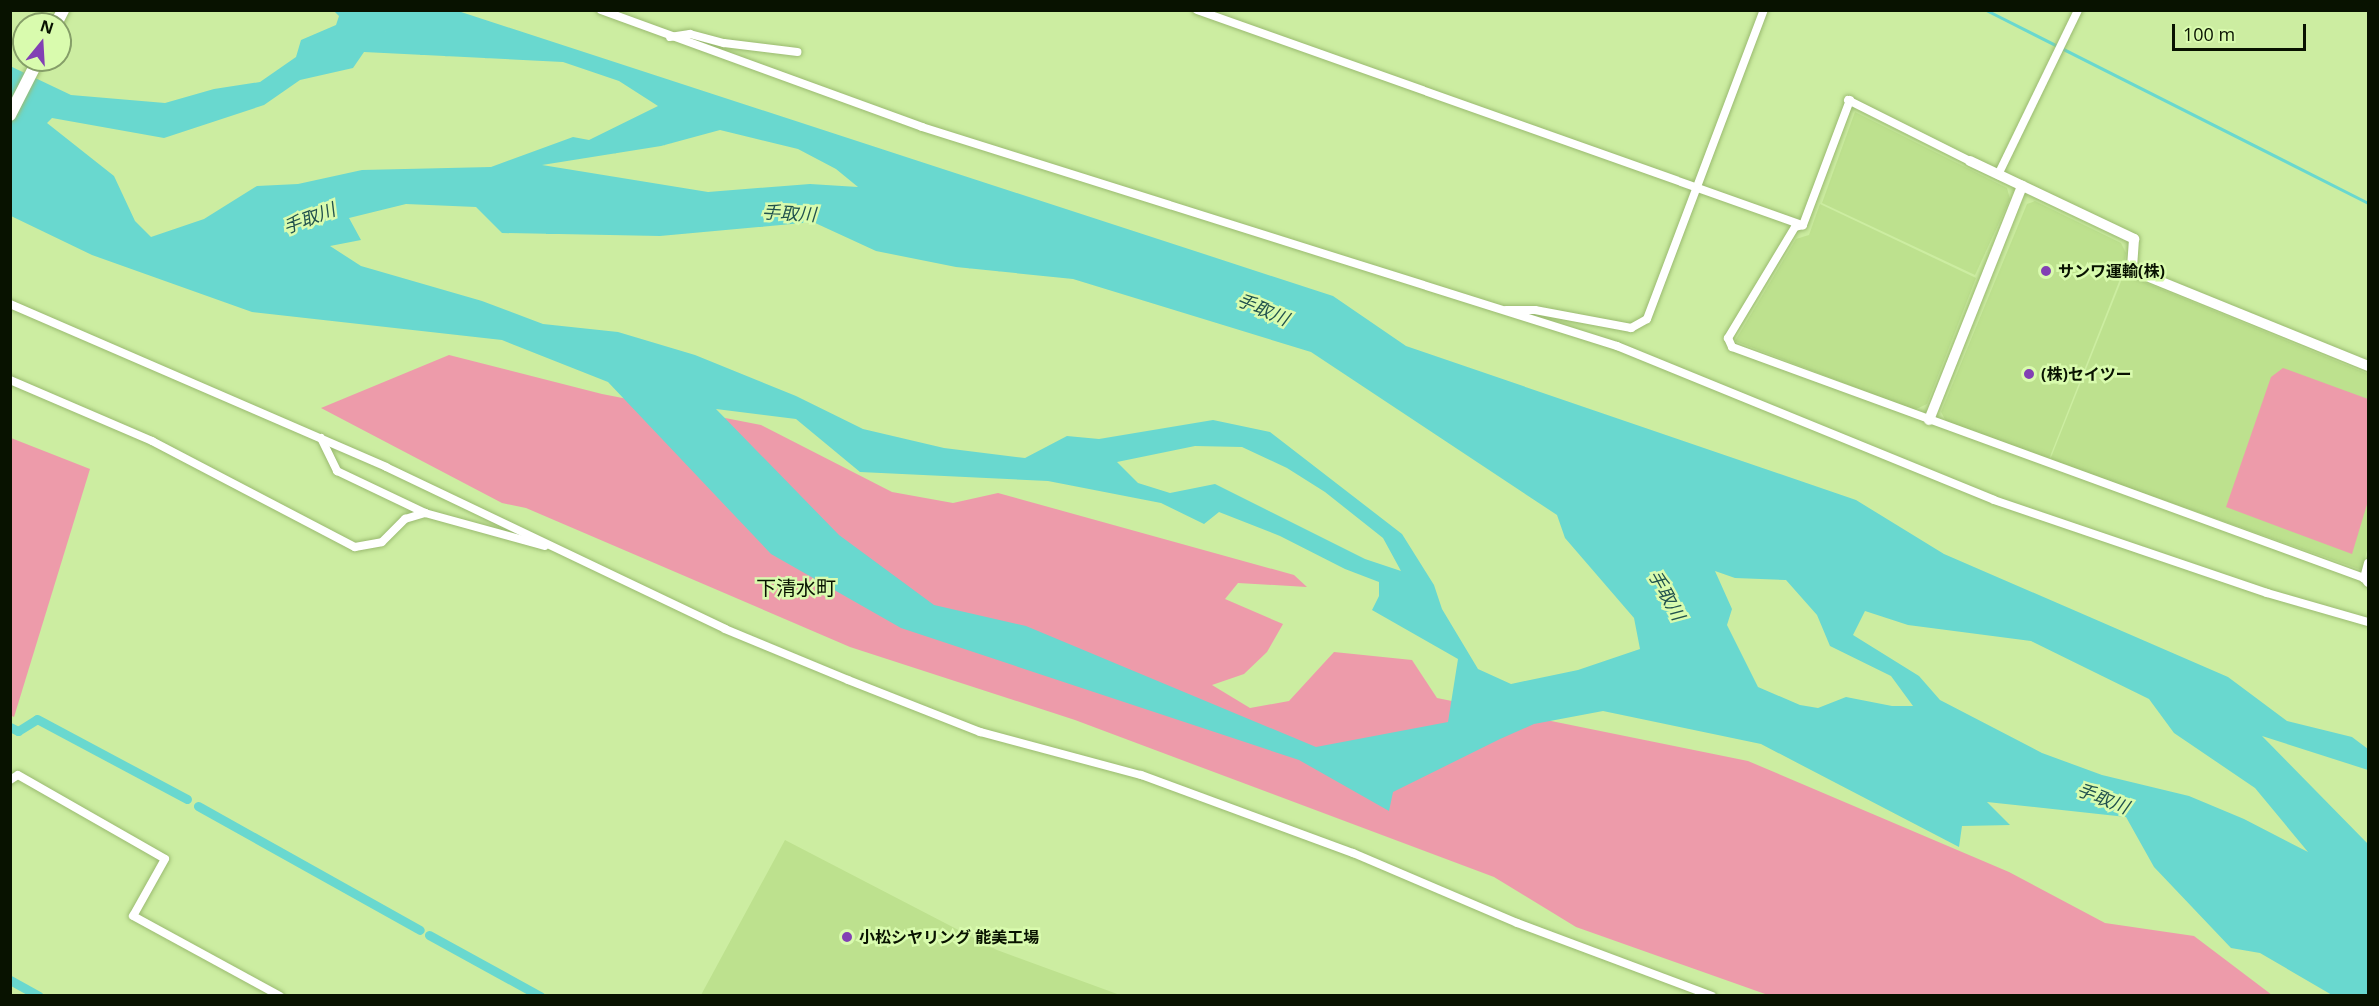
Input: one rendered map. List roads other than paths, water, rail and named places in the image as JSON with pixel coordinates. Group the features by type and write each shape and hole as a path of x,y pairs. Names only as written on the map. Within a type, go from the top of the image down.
{"main road":[{"path":"10,115 32,72"}],"street":[{"path":"601,10 922,127 1617,346 1994,500 2267,593 2368,622"},
{"path":"1197,10 1221,15 1803,225"},
{"path":"1503,311 1535,310 1631,328 1640,324 1654,307 1764,10"},
{"path":"1998,175 2078,10"},
{"path":"670,37 690,34 724,43 797,52"},
{"path":"1803,225 1849,100 1998,175 2134,239 2132,270 2368,366"},
{"path":"1929,420 2022,186"},
{"path":"1803,225 1796,227 1728,338 1732,346 2366,581 2368,564"},
{"path":"10,304 321,438 725,628 980,732 1141,775 1353,853 1516,923 1712,996"},
{"path":"10,380 152,441 355,547 382,542 405,519 425,513"},
{"path":"321,438 337,471 425,513 485,532 560,550"},
{"path":"10,780 18,775 165,859 133,916 280,996"}],"water":[{"name":"手取川","path":"334,11 458,11 1333,296 1406,346 1856,500 1944,554 2228,677 2287,721 2352,737 2368,749 2368,770 2262,736 2368,844 2368,995 2332,995 2260,953 2231,948 2154,867 2126,817 1987,802 2010,825 1962,826 1959,847 1761,744 1603,711 1534,724 1500,739 1393,792 1389,811 1299,760 901,628 771,554 608,382 502,340 252,312 92,255 11,216 10,66 12,72 23,72 71,95 165,103 214,89 260,82 296,57 301,40 336,25 339,16","holes":["364,52 563,62 619,81 658,106 589,140 573,137 491,167 362,170 298,184 257,186 204,219 151,237 135,221 114,176 47,123 52,118 164,138 264,105 300,80 353,68","720,130 798,149 836,169 858,187 810,184 708,192 542,165 661,146","406,204 476,207 502,233 660,236 813,222 876,251 956,267 1073,279 1311,352 1557,515 1565,538 1634,618 1640,649 1578,670 1511,684 1478,669 1442,609 1434,585 1402,534 1270,432 1213,420 1099,439 1067,436 1025,458 944,448 863,429 796,396 695,355 618,332 543,324 482,301 361,266 330,246 361,240 349,218","716,409 796,419 860,472 1048,481 1161,503 1204,524 1219,512 1280,536 1345,569 1379,582 1379,596 1372,610 1458,659 1448,722 1316,747 1026,626 934,605 839,535","1195,446 1242,447 1287,468 1325,492 1383,538 1401,571 1365,559 1215,484 1170,493 1138,483 1117,462","1715,571 1735,578 1786,580 1817,615 1830,646 1891,676 1913,706 1892,706 1846,697 1818,708 1800,705 1758,687 1727,625 1732,609","1865,611 1908,625 2031,641 2149,699 2174,733 2255,788 2308,852 2244,819 2189,796 2102,775 2042,753 1940,700 1919,676 1853,635"]}],"waterway":[{"path":"1986,10 2368,203"},
{"path":"10,727 18,731 37,719 187,799"},
{"path":"198,806 420,930"},
{"path":"429,935 540,996"},
{"path":"10,980 39,996"}],"place":[{"name":"サンワ運輸(株)","path":"2046,271"},
{"name":"(株)セイツー","path":"2029,374"},
{"name":"小松シヤリング 能美工場","path":"847,937"}],"district":[{"name":"下清水町","path":"796,587"}]}
